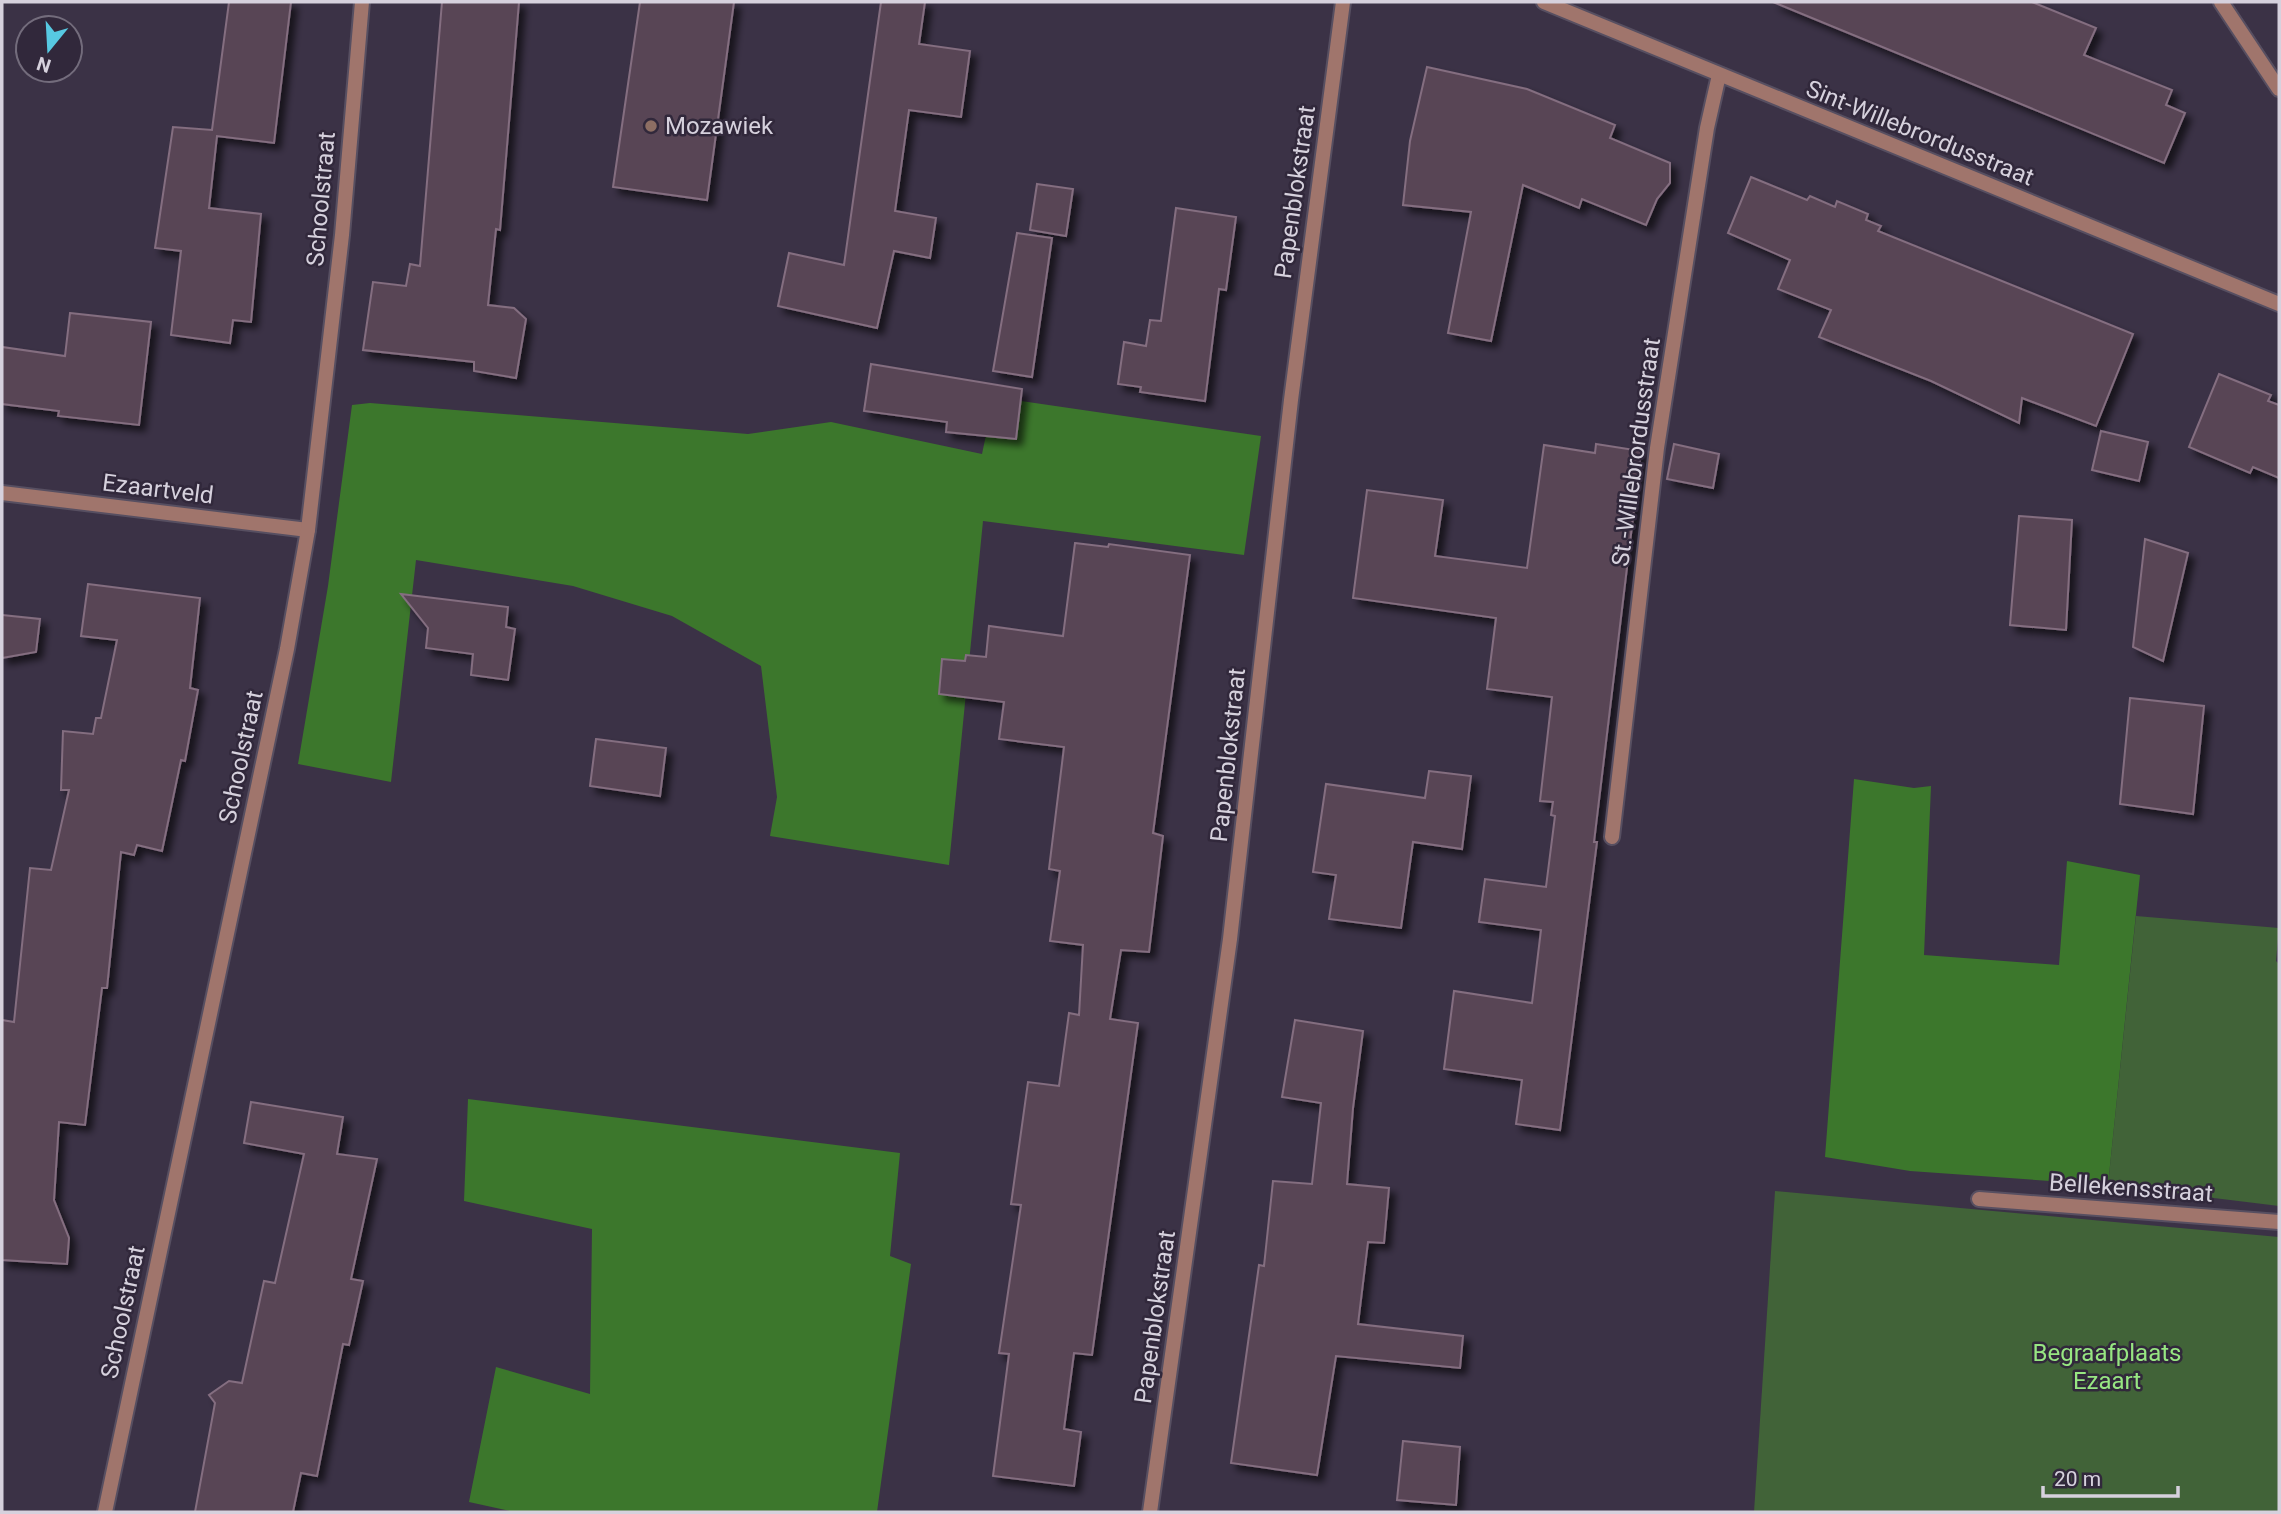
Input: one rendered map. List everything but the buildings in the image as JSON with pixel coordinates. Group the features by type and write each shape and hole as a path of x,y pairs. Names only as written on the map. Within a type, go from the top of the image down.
{"street":[{"name":"Schoolstraat","path":"105,1512 287,649 309,530 342,235 362,2"},
{"name":"Papenblokstraat","path":"1150,1512 1230,939 1291,400 1343,2"},
{"name":"Sint-Willebrordusstraat","path":"1544,2 2279,304"},
{"path":"2221,2 2279,89"},
{"name":"St.-Willebrordusstraat","path":"1612,837 1657,448 1707,128 1719,75"},
{"name":"Ezaartveld","path":"2,493 309,530"},
{"name":"Bellekensstraat","path":"1979,1199 2279,1222"}],"green space":[{"path":"994,397 1261,436 1244,555 983,521 949,865 770,836 777,797 761,666 672,616 573,586 416,560 391,782 298,764 328,586 352,405 370,403 748,434 831,422 982,454"},
{"path":"1854,779 1914,788 1931,786 1924,955 2059,965 2067,861 2140,875 2108,1185 1910,1171 1825,1157"},
{"path":"2136,916 2279,928 2276,961 2279,964 2279,1206 2108,1185"},
{"path":"468,1099 900,1153 890,1256 911,1264 877,1512 514,1512 469,1502 496,1367 590,1394 592,1229 464,1201"},
{"name":"Begraafplaats Ezaart","path":"1775,1191 2279,1237 2279,1512 1754,1512"}],"place":[{"name":"Mozawiek","path":"651,126"}]}
